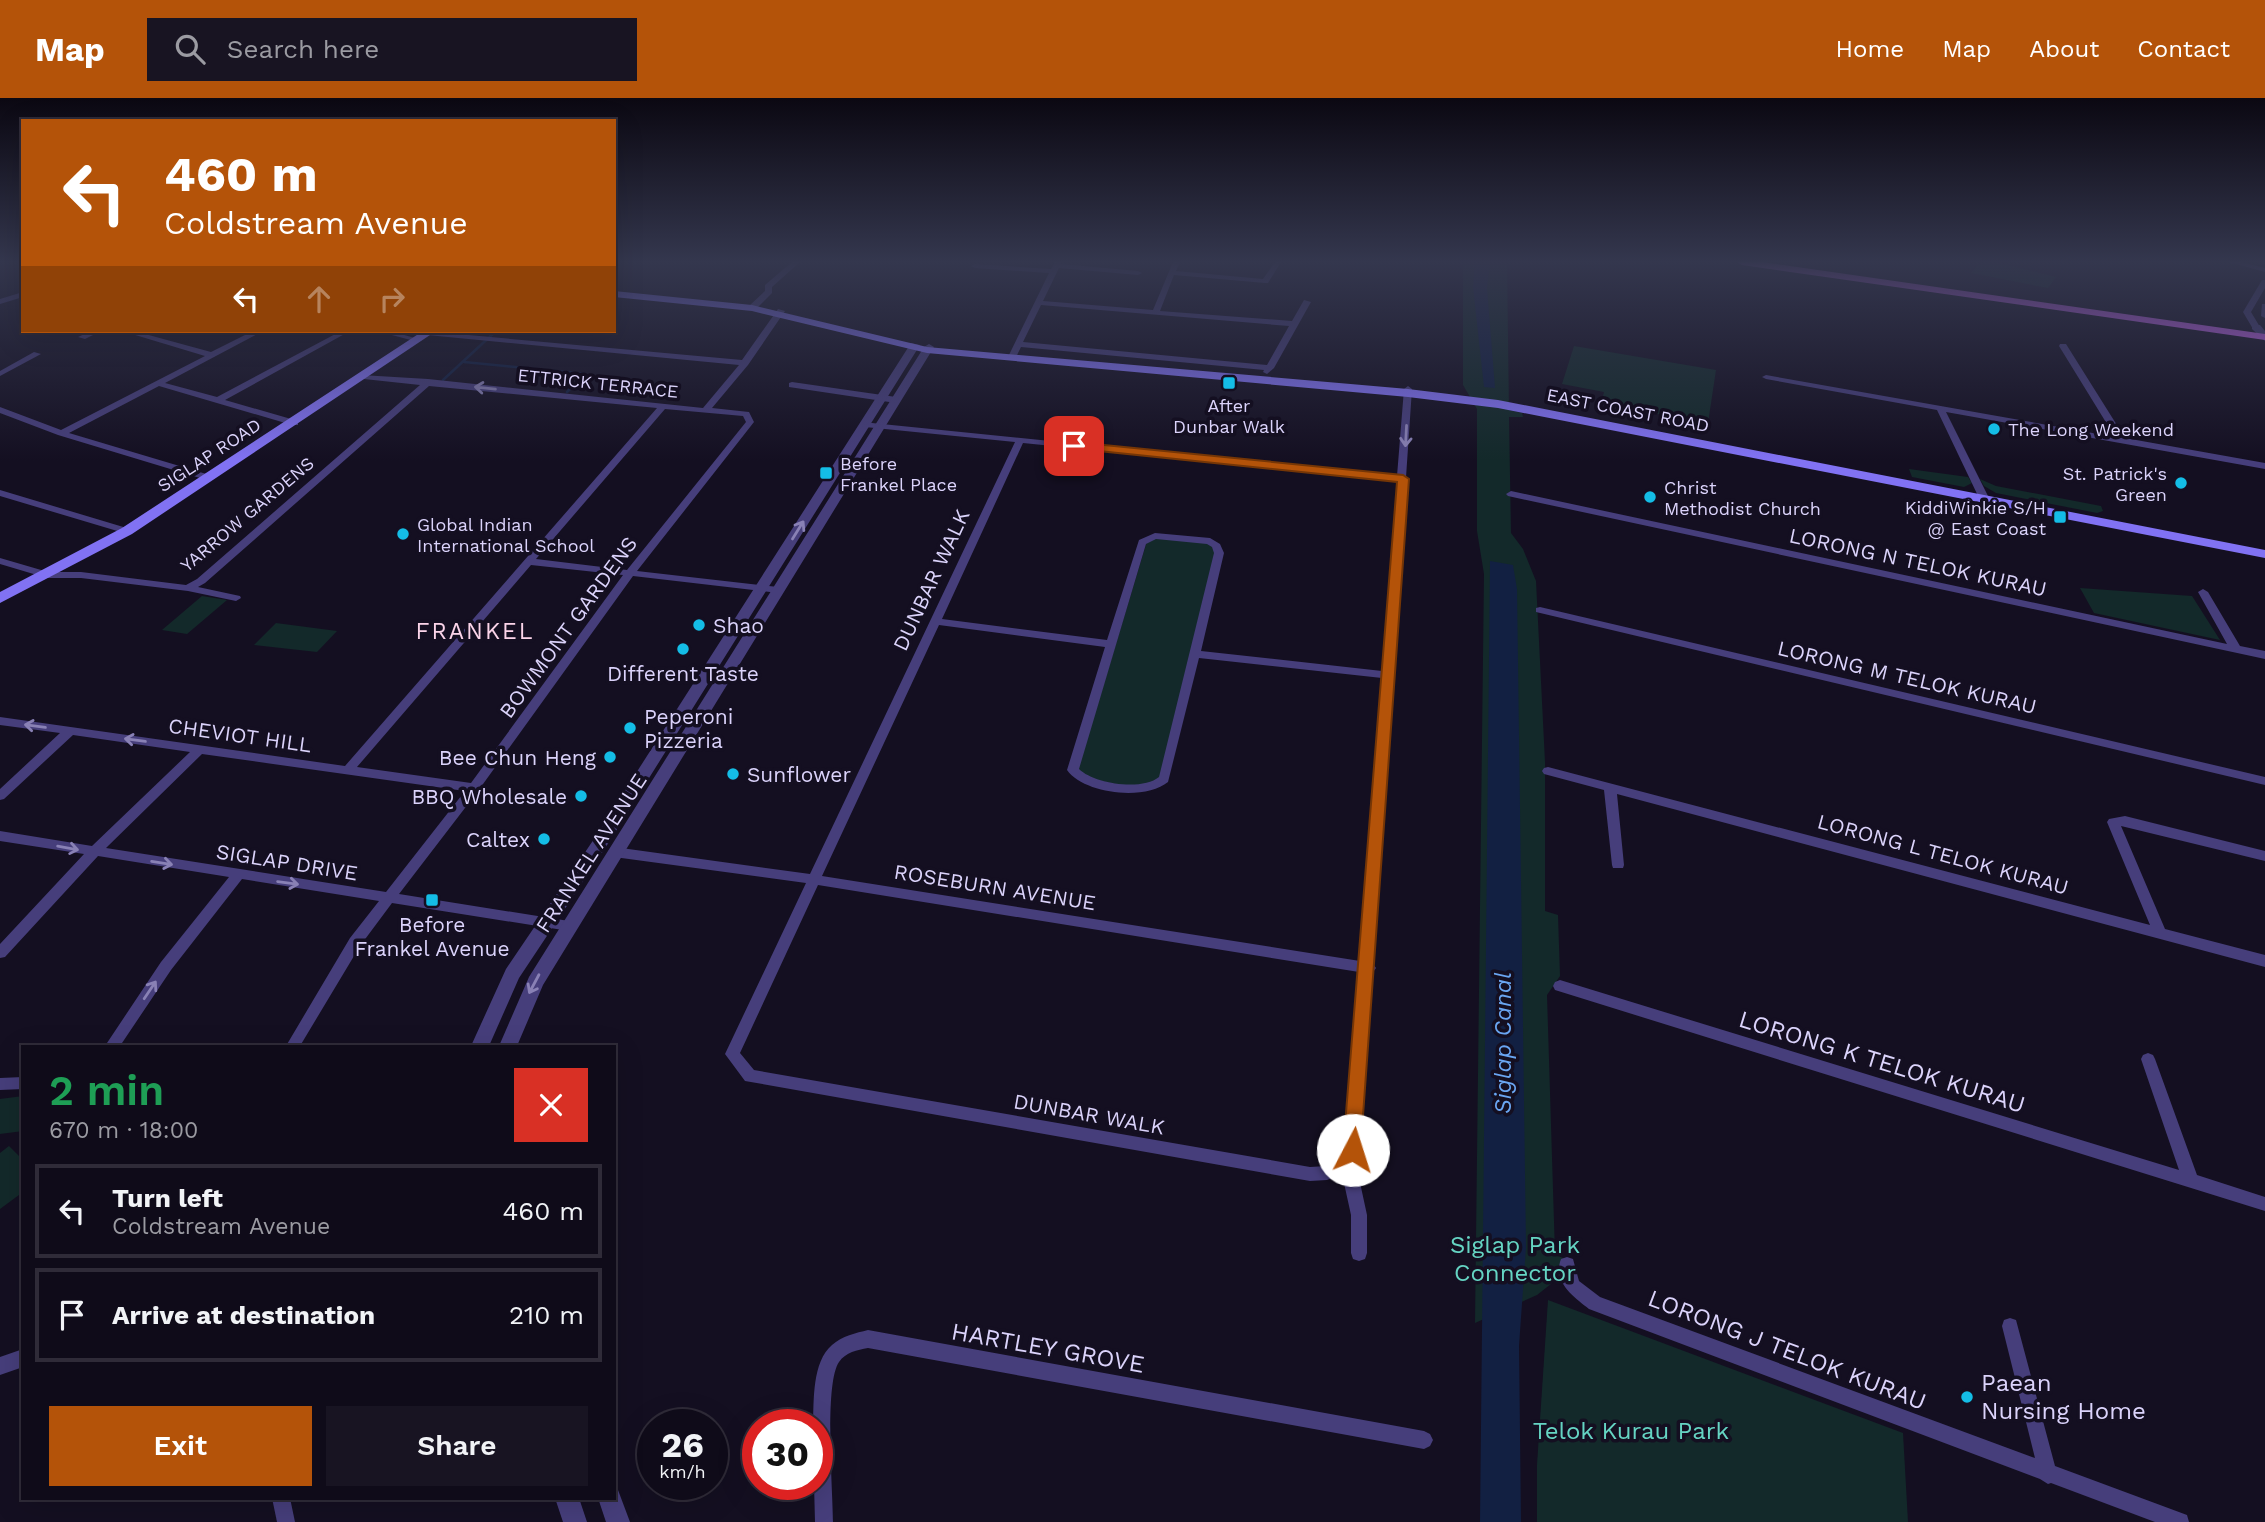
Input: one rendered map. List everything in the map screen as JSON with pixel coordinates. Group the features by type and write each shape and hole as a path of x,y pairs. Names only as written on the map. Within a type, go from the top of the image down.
{"main road":[{"name":"EAST COAST ROAD","path":"843,328 928,349 1014,352 1266,375 1498,404 2265,548"},
{"path":"2230,328 2263,333"},
{"path":"2232,328 2263,333"},
{"name":"SIGLAP ROAD","path":"0,598 52,574 127,531 425,335"},
{"name":"EAST COAST ROAD","path":"1983,496 2265,554"}],"street":[{"path":"706,410 769,328"},
{"path":"1014,352 1026,328"},
{"path":"1266,375 1292,328"},
{"path":"82,337 92,333"},
{"path":"133,333 211,355"},
{"path":"61,433 255,333"},
{"path":"220,399 342,333"},
{"path":"403,333 745,363"},
{"name":"FRANKEL AVENUE","path":"508,1045 535,982 770,589 865,424 914,346"},
{"path":"2063,346 2122,440"},
{"name":"FRANKEL AVENUE","path":"480,1045 512,974 880,425 928,349"},
{"path":"0,374 37,354"},
{"name":"ETTRICK TERRACE","path":"364,377 746,414"},
{"path":"1766,377 2265,466"},
{"name":"YARROW GARDENS","path":"0,561 52,574 188,588 201,581 428,382"},
{"path":"158,383 295,423"},
{"path":"792,385 896,400"},
{"path":"1359,1253 1359,1215 1348,1164 1353,1150 1369,968 1408,391"},
{"path":"348,770 663,406"},
{"path":"1940,408 1983,496"},
{"path":"0,410 61,433 210,478"},
{"name":"BOWMONT GARDENS","path":"294,1045 339,965 474,788 630,573 750,422 746,414"},
{"path":"865,424 1403,479"},
{"name":"DUNBAR WALK","path":"1020,440 732,1054 750,1076 1310,1174 1327,1173 1348,1164"},
{"path":"0,493 127,531"},
{"name":"LORONG N TELOK KURAU","path":"1511,494 2265,655"},
{"path":"1155,536 1210,541 1217,546 1219,553 1196,654 1164,779 1160,785 1146,790 1084,781 1073,770 1142,542 1155,536"},
{"path":"527,561 770,589"},
{"path":"188,588 236,598"},
{"path":"2203,592 2236,649"},
{"name":"LORONG M TELOK KURAU","path":"1539,610 2265,781"},
{"path":"935,621 1110,644"},
{"path":"1196,654 1388,675"},
{"name":"CHEVIOT HILL","path":"0,721 474,788"},
{"path":"0,796 70,731"},
{"path":"0,953 94,852 200,749"},
{"name":"LORONG L TELOK KURAU","path":"1548,771 2265,961"},
{"path":"1610,787 1618,865"},
{"path":"2160,933 2113,822 2125,821 2265,856"},
{"name":"SIGLAP DRIVE","path":"0,836 237,876 569,926"},
{"name":"ROSEBURN AVENUE","path":"614,852 813,878 1369,968"},
{"path":"113,1045 166,965 237,876"},
{"name":"LORONG K TELOK KURAU","path":"1560,986 2265,1204"},
{"path":"2148,1059 2191,1182"},
{"path":"0,1084 21,1083"},
{"name":"LORONG J TELOK KURAU","path":"1567,1265 1572,1286 1595,1303 2048,1475 2180,1522"},
{"path":"2010,1326 2048,1475"},
{"name":"HARTLEY GROVE","path":"824,1522 824,1387 830,1360 843,1345 868,1339 1424,1440"},
{"path":"0,1366 21,1359"},
{"path":"281,1500 286,1522"},
{"path":"568,1500 575,1522"},
{"path":"611,1500 618,1522"}],"green space":[{"name":"Siglap Park Connector","path":"1463,328 1508,328 1509,410 1522,413 1523,417 1509,417 1511,533 1523,549 1536,581 1545,762 1545,911 1558,915 1560,976 1547,995 1555,1254 1565,1259 1565,1273 1537,1295 1475,1323 1484,574 1477,531 1477,409 1463,385"},
{"path":"1574,346 1716,370 1708,423 1601,404 1604,392 1562,384"},
{"path":"1909,469 1968,477 1972,483 1964,487 1912,477"},
{"path":"1980,479 1996,486 2101,506 2103,511 2097,513 1996,493 1984,486"},
{"path":"1148,538 1210,541 1217,546 1164,779 1145,790 1076,776"},
{"path":"2080,588 2192,596 2220,640 2094,613"},
{"path":"202,596 227,600 187,634 162,630"},
{"path":"276,623 337,631 317,652 254,645"},
{"path":"21,1096 21,1131 0,1134 0,1099"},
{"path":"9,1146 21,1158 21,1193 0,1209 0,1153"},
{"name":"Telok Kurau Park","path":"1548,1300 1903,1433 1908,1522 1537,1522 1537,1465"}],"water":[{"path":"1478,328 1490,328 1495,388 1484,387"},
{"name":"Siglap Canal","path":"1490,561 1513,565 1517,589 1526,1247 1519,1346 1521,1522 1480,1522"}],"waterway":[{"path":"443,380 494,333"},
{"path":"464,362 585,374 567,392"}],"place":[{"name":"After Dunbar Walk","path":"1229,383"},
{"name":"The Long Weekend","path":"1994,429"},
{"name":"Before Frankel Place","path":"826,473"},
{"name":"St. Patrick's Green","path":"2181,483"},
{"name":"Christ Methodist Church","path":"1650,497"},
{"name":"KiddiWinkie S/H @ East Coast","path":"2060,517"},
{"name":"Global Indian International School","path":"403,534"},
{"name":"Shao","path":"699,625"},
{"name":"Different Taste","path":"683,649"},
{"name":"Peperoni Pizzeria","path":"630,728"},
{"name":"Bee Chun Heng","path":"610,757"},
{"name":"Sunflower","path":"733,774"},
{"name":"BBQ Wholesale","path":"581,796"},
{"name":"Caltex","path":"544,839"},
{"name":"Before Frankel Avenue","path":"432,900"},
{"name":"Paean Nursing Home","path":"1967,1397"}],"district":[{"name":"FRANKEL","path":"475,631"}],"route":[{"path":"1074,446 1403,479 1369,968 1353,1150"}]}
